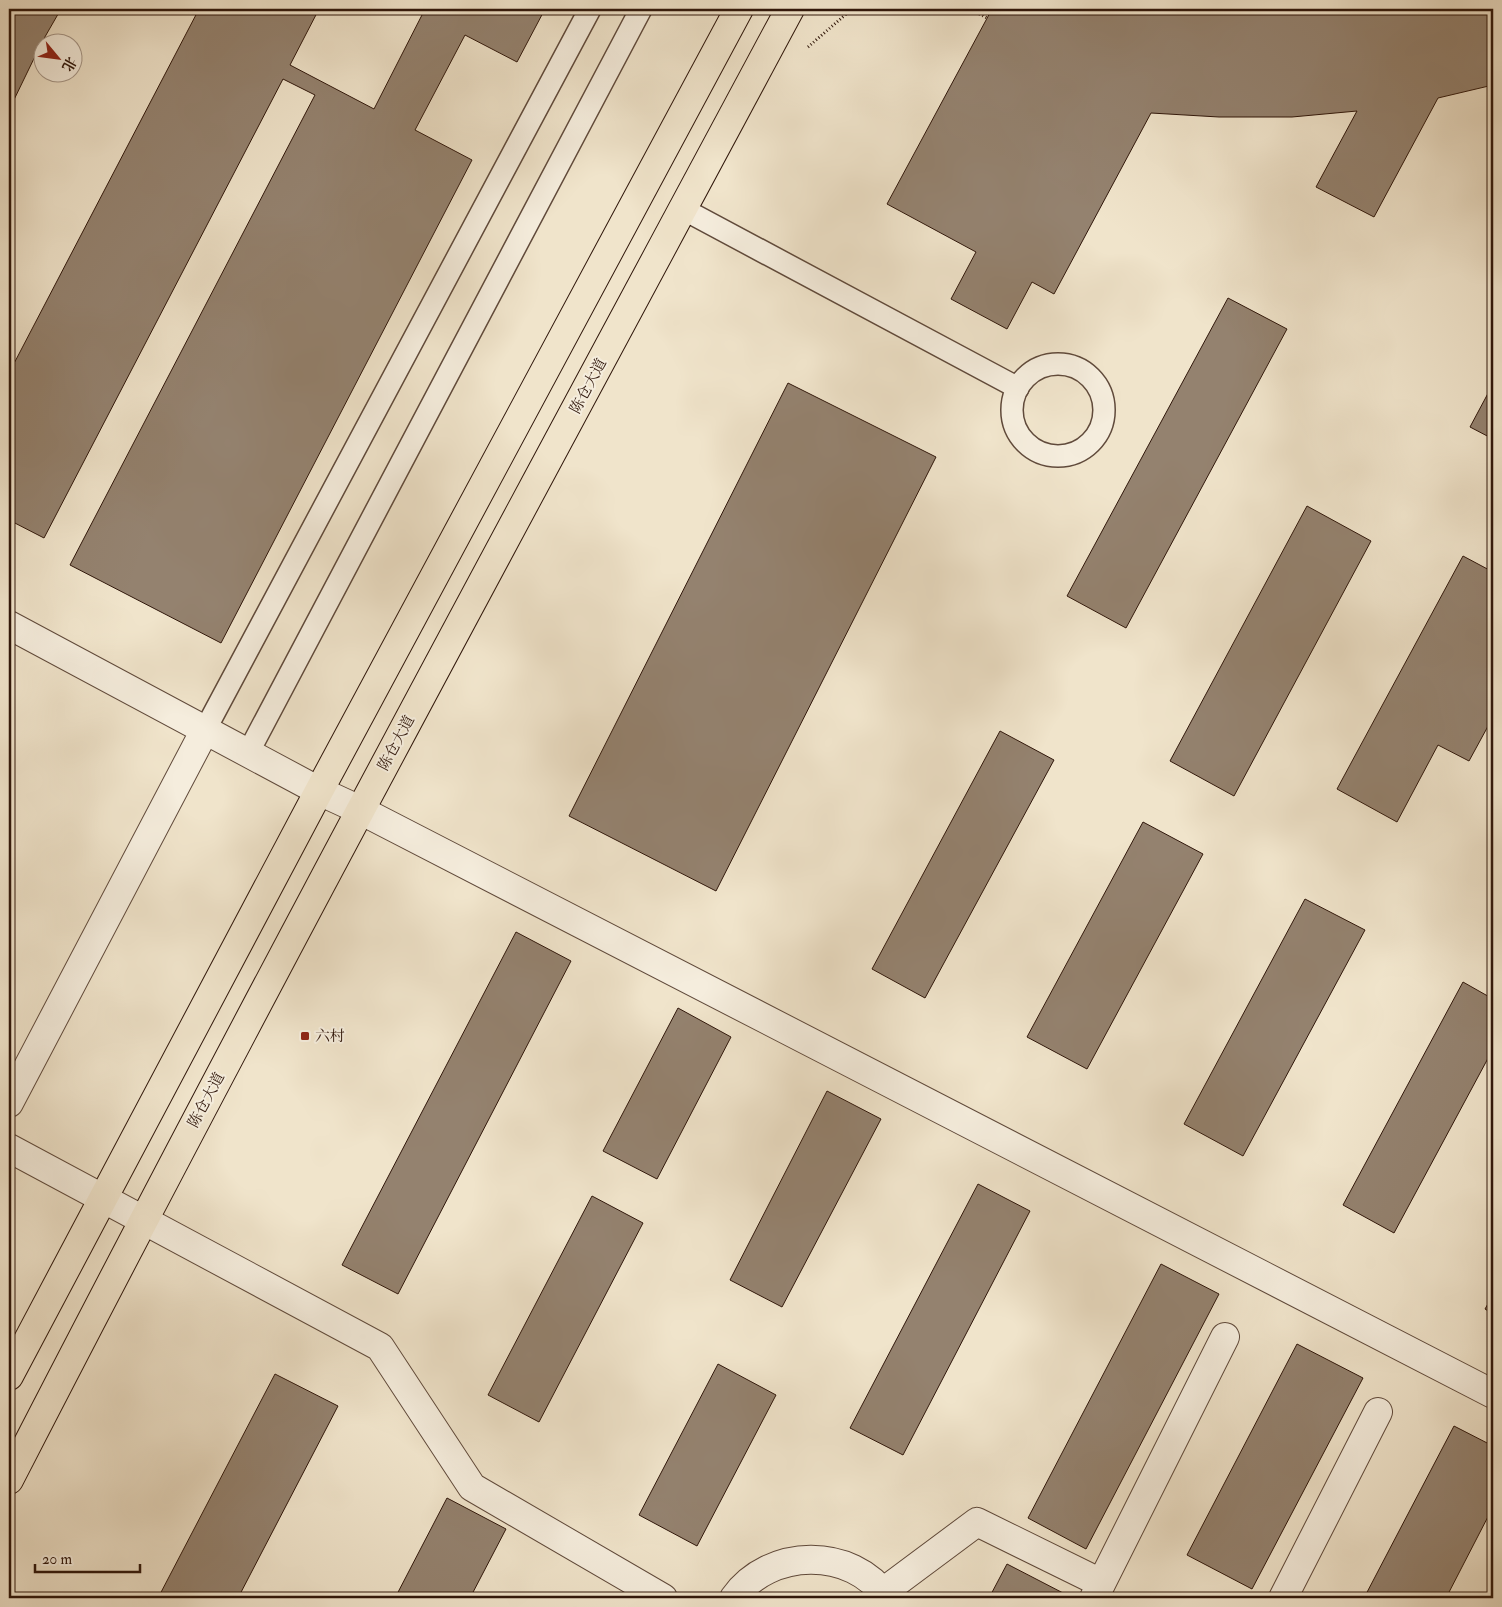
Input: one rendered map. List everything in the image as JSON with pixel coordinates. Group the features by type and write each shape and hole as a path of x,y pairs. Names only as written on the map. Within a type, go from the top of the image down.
{"main road":[{"path":"9,1376 319,791 739,9"},
{"name":"陈仓大道","path":"9,1480 143,1220 360,810 790,9"}],"street":[{"path":"9,625 319,791 360,810 1493,1394"},
{"path":"9,1103 205,730"},
{"path":"9,1148 380,1347 472,1487 663,1598"},
{"path":"734,1598 757,1575 778,1564 800,1559 824,1560 846,1566 866,1577 885,1595 977,1522 1098,1591 1225,1337"},
{"path":"1283,1598 1378,1412"}],"lane":[{"path":"205,730 590,9"},
{"path":"248,753 641,9"},
{"path":"682,208 1018,388"},
{"path":"1057,363 1073,366 1087,374 1098,386 1104,401 1104,417 1099,432 1089,445 1075,453 1060,457 1043,454 1030,447 1018,434 1013,420 1012,404 1018,388 1027,375 1041,367 1057,363"}],"path":[{"path":"970,9 987,18"}],"building":[{"path":"9,9 61,9 48,32 32,32 32,63 9,110"},
{"path":"199,9 319,9 290,65 374,109 423,13 414,9 545,9 517,62 465,35 415,130 472,160 221,643 70,565 315,95 283,79 44,538 9,520 9,373"},
{"path":"992,9 1493,9 1493,85 1438,98 1374,217 1316,187 1357,111 1292,117 1219,117 1151,113 1054,294 1032,282 1007,329 951,299 976,252 887,204"},
{"path":"1228,298 1287,329 1126,628 1067,596"},
{"path":"788,383 936,457 716,891 569,816"},
{"path":"1493,384 1493,439 1470,427"},
{"path":"1307,506 1371,541 1234,796 1170,761"},
{"path":"1463,556 1493,572 1493,717 1469,761 1438,745 1397,822 1337,789"},
{"path":"1000,731 1054,760 925,998 872,969"},
{"path":"1143,822 1203,854 1087,1069 1027,1037"},
{"path":"1305,899 1365,930 1243,1156 1184,1124"},
{"path":"516,932 571,961 398,1294 342,1265"},
{"path":"1463,982 1493,999 1493,1049 1394,1233 1343,1205"},
{"path":"678,1008 731,1037 657,1179 603,1151"},
{"path":"827,1091 881,1119 782,1307 730,1280"},
{"path":"978,1184 1030,1211 903,1455 850,1428"},
{"path":"592,1196 643,1223 539,1422 488,1395"},
{"path":"1161,1264 1219,1294 1086,1549 1028,1518"},
{"path":"1493,1295 1493,1314 1485,1309"},
{"path":"1297,1344 1363,1378 1252,1589 1187,1555"},
{"path":"718,1364 776,1395 697,1546 639,1515"},
{"path":"275,1374 338,1406 238,1598 158,1598"},
{"path":"1454,1426 1493,1446 1493,1507 1446,1598 1364,1598"},
{"path":"447,1498 506,1529 470,1598 395,1598"},
{"path":"1007,1564 1065,1594 1063,1598 989,1598"}],"place":[{"name":"六村","path":"305,1036"}]}
